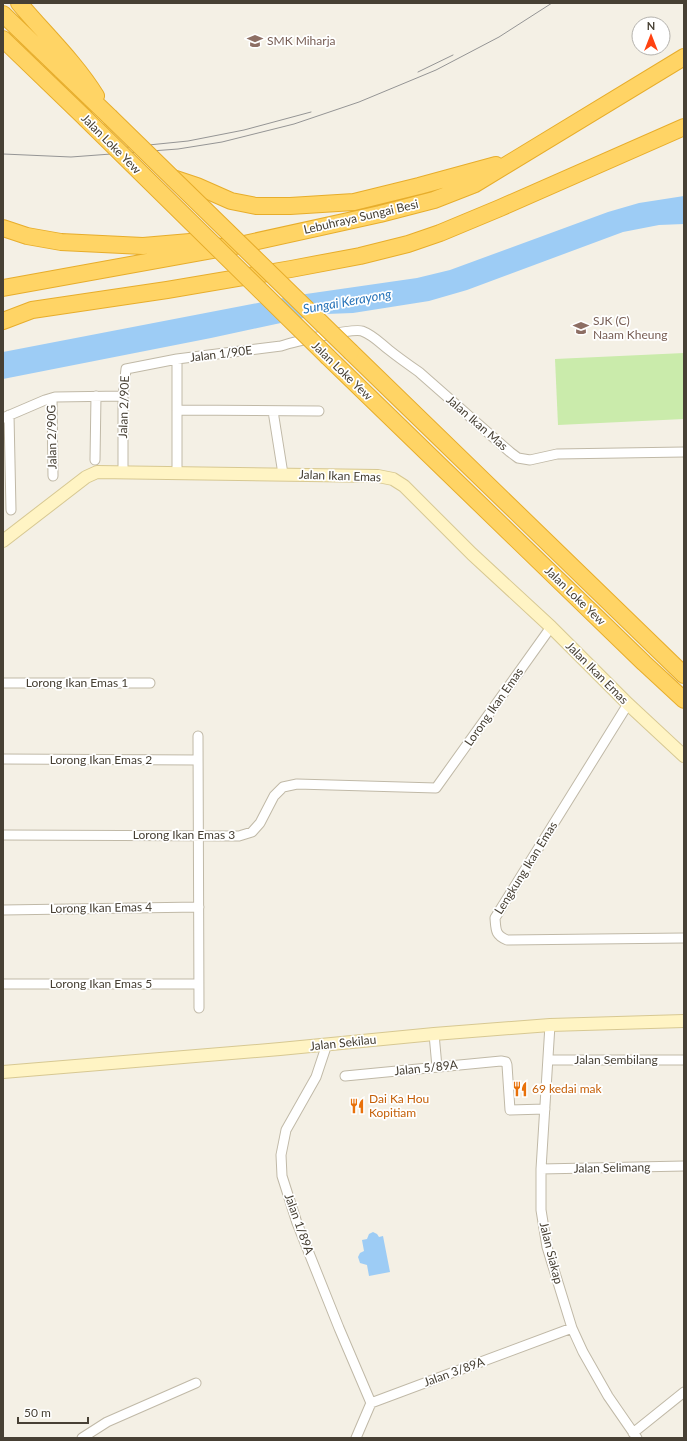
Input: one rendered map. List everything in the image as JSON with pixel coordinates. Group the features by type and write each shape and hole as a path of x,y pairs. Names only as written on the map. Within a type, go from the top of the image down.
{"highway":[{"path":"19,3 36,24 84,76 110,118"},
{"name":"Jalan Loke Yew","path":"3,14 684,675"},
{"name":"Jalan Loke Yew","path":"3,38 328,357 684,700"},
{"name":"Lebuhraya Sungai Besi","path":"3,228 27,236 61,242 143,246 190,242 226,248 380,214 434,200 475,184 684,57"},
{"path":"3,314 167,290 291,269 360,256 408,244 494,211 684,127"},
{"path":"173,178 197,186 231,201 256,206 290,206 354,202 517,159"},
{"path":"3,288 226,248"},
{"path":"3,321 32,310"}],"street":[{"name":"Jalan Ikan Mas","path":"290,343 360,330 373,336 419,372 518,458 530,460 557,454 684,452"},
{"name":"Jalan 1/90E","path":"177,473 177,359 281,346 290,343"},
{"name":"Jalan 2/90E","path":"123,472 123,396 126,369 177,359"},
{"path":"11,510 6,417 52,398 65,396 123,396"},
{"path":"95,460 96,396"},
{"name":"Jalan 2/90G","path":"52,398 53,476"},
{"path":"177,410 318,411"},
{"path":"273,411 283,474"},
{"name":"Jalan Ikan Emas","path":"3,541 88,476 98,472 283,474 378,476 393,478 404,486 472,554 551,627 628,704 684,756"},
{"name":"Lorong Ikan Emas","path":"436,788 551,627"},
{"name":"Lorong Ikan Emas 1","path":"3,683 150,683"},
{"name":"Lengkung Ikan Emas","path":"628,704 495,918 496,932 507,940 684,938"},
{"path":"198,736 199,1008"},
{"name":"Lorong Ikan Emas 2","path":"3,759 198,760"},
{"name":"Lorong Ikan Emas 3","path":"3,835 239,836 252,832 260,823 274,796 283,787 297,784 436,788"},
{"name":"Lorong Ikan Emas 4","path":"3,910 199,907"},
{"name":"Lorong Ikan Emas 5","path":"3,984 199,984"},
{"name":"Jalan Sekilau","path":"3,1072 550,1025 684,1021"},
{"name":"Jalan Siakap","path":"550,1025 540,1169 541,1210 547,1247 572,1328 583,1352 602,1385 635,1436"},
{"path":"434,1034 437,1067"},
{"name":"Jalan 1/89A","path":"327,1044 316,1077 286,1130 281,1155 282,1176 297,1223 371,1403"},
{"name":"Jalan Sembilang","path":"548,1060 684,1060"},
{"name":"Jalan 5/89A","path":"345,1076 501,1061 506,1062 507,1065 510,1110 545,1109"},
{"name":"Jalan Selimang","path":"540,1169 684,1166"},
{"name":"Jalan 3/89A","path":"371,1403 572,1328"},
{"path":"82,1438 107,1422 196,1383"},
{"path":"635,1436 684,1392"},
{"path":"356,1438 371,1403"}],"green space":[{"path":"684,353 684,419 558,425 555,359"}],"water":[{"name":"Sungai Kerayong","path":"684,196 684,224 659,225 623,232 467,290 429,301 353,313 326,314 304,318 3,379 3,352 299,295 417,278 450,270 608,212 639,203"},
{"path":"373,1232 379,1237 383,1236 390,1272 369,1276 367,1265 360,1263 358,1257 360,1253 364,1251 362,1240 367,1239 369,1234"}],"tram line":[{"path":"3,154 71,157 178,149 222,142 294,124 359,102 436,70 499,37 552,3"},
{"path":"418,72 453,55"},
{"path":"119,148 188,141 244,130 311,112"}],"place":[{"name":"SMK Miharja","path":"255,41"},
{"name":"SJK (C) Naam Kheung","path":"581,328"},
{"name":"69 kedai mak","path":"520,1089"},
{"name":"Dai Ka Hou Kopitiam","path":"357,1106"}]}
